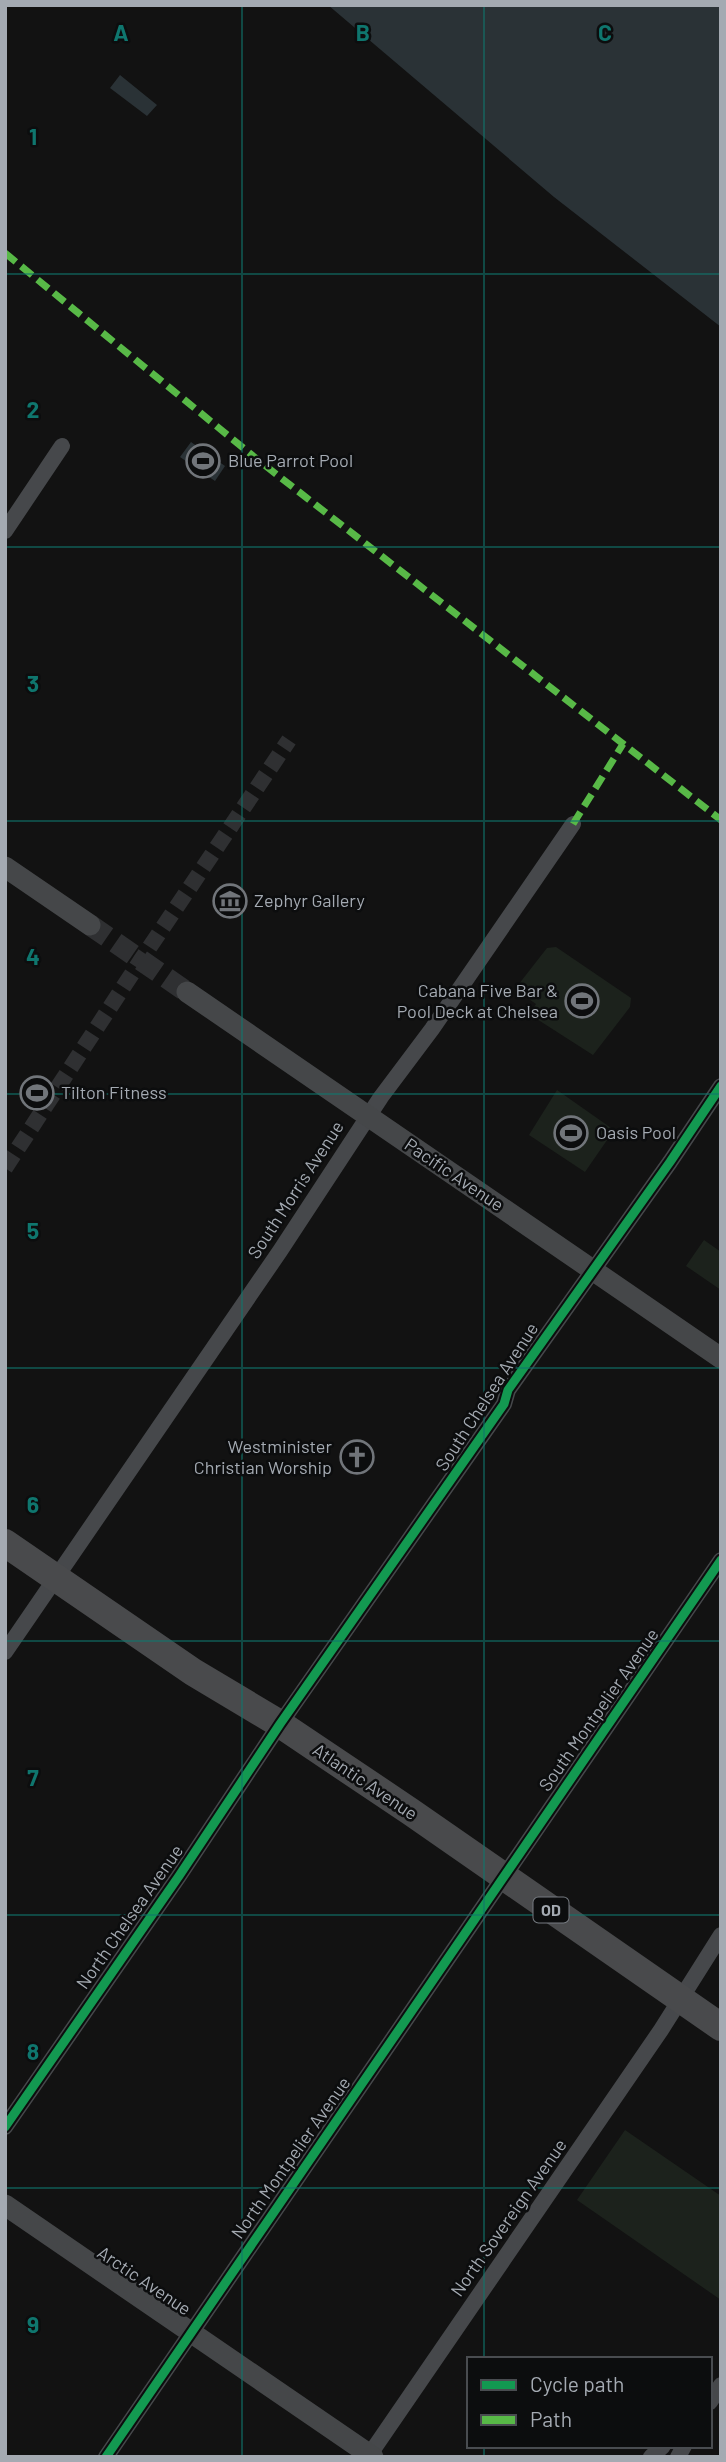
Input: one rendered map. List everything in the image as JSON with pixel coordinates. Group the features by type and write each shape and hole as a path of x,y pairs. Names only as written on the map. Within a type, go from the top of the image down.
{"highway":[{"name":"Atlantic Avenue","path":"5,1543 193,1672 280,1724 411,1812 721,2027"}],"street":[{"path":"5,531 62,446"},
{"name":"South Morris Avenue","path":"5,1652 291,1234 368,1116 432,1029 572,824"},
{"path":"5,867 90,925"},
{"name":"Pacific Avenue","path":"187,992 721,1358"},
{"name":"South Chelsea Avenue","path":"280,1724 475,1447 504,1404 508,1390 721,1086"},
{"name":"South Montpelier Avenue","path":"503,1878 721,1560"},
{"name":"North Chelsea Avenue","path":"5,2127 179,1876 280,1724"},
{"name":"North Montpelier Avenue","path":"106,2457 503,1878"},
{"name":"North Sovereign Avenue","path":"370,2456 680,2000 721,1935"},
{"name":"Arctic Avenue","path":"5,2205 370,2456"}],"shaded area":[{"path":"328,5 721,5 721,327 554,197"},
{"path":"120,75 157,105 147,116 110,88"},
{"name":"Blue Parrot Pool","path":"191,442 225,466 215,481 180,457"},
{"name":"Cabana Five Bar & Pool Deck at Chelsea","path":"556,947 631,998 630,1007 593,1055 529,1014 536,1004 515,989 547,948"},
{"name":"Oasis Pool","path":"557,1090 614,1130 585,1172 529,1135"},
{"path":"704,1240 721,1252 721,1290 686,1266"},
{"path":"625,2130 721,2196 721,2300 577,2200"}],"tunnel":[{"path":"5,1168 289,740"},
{"path":"90,925 187,992"}],"marked path":[{"path":"5,253 258,460 721,820"},
{"path":"573,824 623,744"}],"cycle path":[{"path":"5,2127 179,1876 280,1724 504,1404 508,1390 721,1086"},
{"path":"106,2457 721,1560"}],"place":[{"name":"Blue Parrot Pool","path":"203,461"},
{"name":"Zephyr Gallery","path":"230,901"},
{"name":"Cabana Five Bar & Pool Deck at Chelsea","path":"582,1001"},
{"name":"Tilton Fitness","path":"37,1093"},
{"name":"Oasis Pool","path":"571,1133"},
{"name":"Westminister Christian Worship","path":"357,1457"}]}
